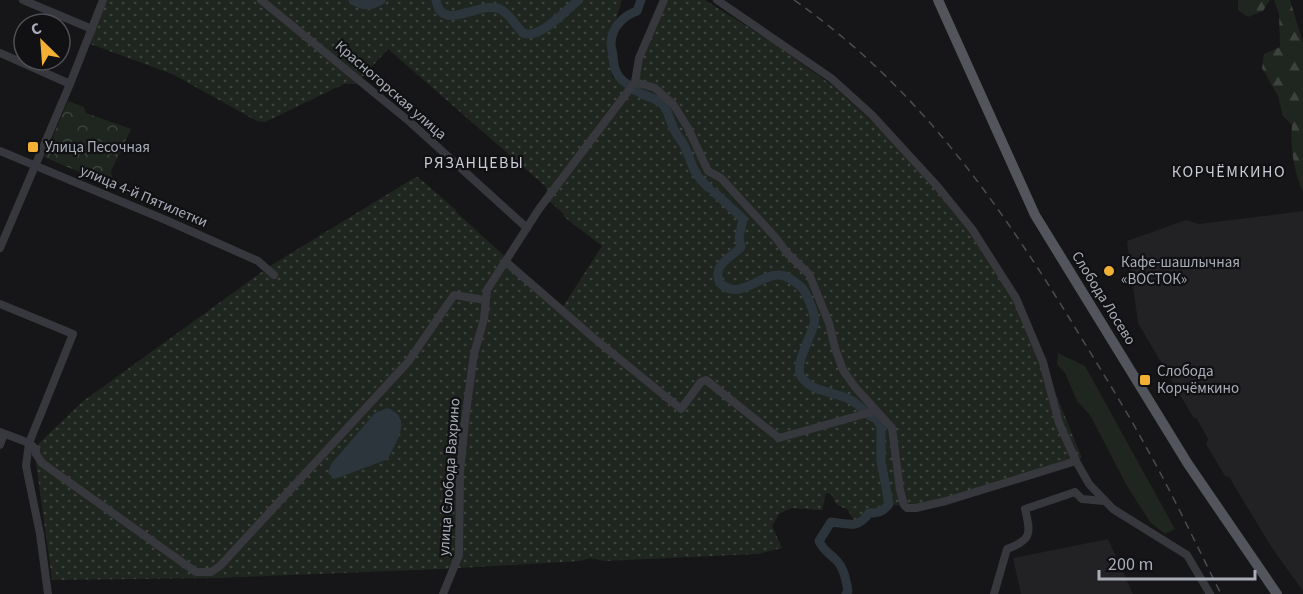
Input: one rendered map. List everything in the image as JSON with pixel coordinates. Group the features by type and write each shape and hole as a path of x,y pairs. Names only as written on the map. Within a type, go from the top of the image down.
{"main road":[{"name":"Слобода Лосево","path":"938,0 1035,215 1188,464 1277,594"}],"street":[{"path":"24,0 92,29"},
{"path":"0,245 70,84 103,0"},
{"name":"Красногорская улица","path":"261,0 410,122 527,228"},
{"path":"664,0 639,58 631,87 655,88 673,104 688,128 708,171 721,178 809,274 829,323 834,348 843,370 875,411 892,428 904,505 907,508 916,508 946,501 1076,461"},
{"path":"717,0 831,78 872,115 916,161 972,229 1016,298 1043,362 1054,409 1076,461 1089,484 1113,509 1187,555 1210,594"},
{"path":"0,53 70,84"},
{"name":"улица Слобода Вахрино","path":"443,594 459,555 460,472 464,431 474,354 484,319 487,290 556,186 631,87"},
{"name":"улица 4-й Пятилетки","path":"0,151 36,164 258,261 274,275"},
{"path":"505,261 681,410 701,382 706,380 779,438 875,411"},
{"path":"0,445 2,433 29,443 36,449 36,454 42,463 70,483 196,572 211,572 220,566 408,362 454,295 485,300"},
{"path":"0,304 73,334 29,443 26,466 40,534 48,594"},
{"path":"994,594 1007,549 1020,544 1029,535 1030,528 1025,509 1075,492 1082,499 1104,501"}],"shaded area":[{"path":"1303,211 1303,591 1272,548 1229,477 1225,476 1206,444 1208,439 1197,419 1193,417 1138,323 1127,241 1186,220 1199,224"},
{"path":"387,408 400,417 401,424 401,430 388,459 335,479 328,473 331,464 375,413"},
{"path":"1108,539 1133,594 1021,594 1013,558"}],"green space":[{"path":"102,0 622,0 612,38 612,77 634,82 663,0 705,0 769,40 833,86 910,156 966,222 1017,299 1082,458 916,508 889,504 880,512 869,513 863,522 856,524 848,510 836,504 831,494 826,493 822,510 791,508 779,514 772,526 782,548 758,554 604,561 590,558 580,561 443,569 217,578 52,580 34,448 82,402 270,266 414,178 418,177 456,210 562,308 602,246 563,216 564,214 549,201 545,186 388,49 356,84 344,84 265,122 257,121 172,74 85,42"},
{"path":"1238,0 1270,0 1263,11 1248,17 1238,10"},
{"path":"1274,0 1290,0 1303,43 1303,192 1293,159 1292,125 1283,116 1278,96 1262,68 1264,54 1280,47 1279,13"},
{"path":"68,101 84,107 86,113 131,129 111,171 112,177 108,184 44,157"},
{"path":"1058,353 1085,366 1175,529 1165,534 1150,522 1127,486 1090,415 1077,401 1065,373 1057,364"}],"waterway":[{"path":"353,0 367,4 381,0"},
{"path":"436,0 440,10 453,15 491,7 500,9 523,33 530,34 552,23 579,0"},
{"path":"629,85 615,70 611,43 616,27 623,19 637,11 641,0"},
{"path":"633,88 662,103 695,172 709,188"},
{"path":"714,192 743,219 739,238 741,247 720,267 718,271 720,283 727,288 735,289 780,275 788,277 800,286 807,295 814,318 814,324 801,358 799,371 801,376 811,386 845,397 865,411"},
{"path":"846,594 848,591 843,570 819,541 831,522 857,523 869,513 880,512 889,504 881,461 881,426 876,419 870,416"}],"railway":[{"path":"794,0 877,68 948,143 980,184 1068,316 1126,412 1165,482 1221,594"}],"place":[{"name":"Улица Песочная","path":"33,147"},
{"name":"Кафе-шашлычная «ВОСТОК»","path":"1109,271"},
{"name":"Слобода Корчёмкино","path":"1145,380"}],"district":[{"name":"РЯЗАНЦЕВЫ","path":"474,162"},
{"name":"КОРЧЁМКИНО","path":"1229,171"}]}
